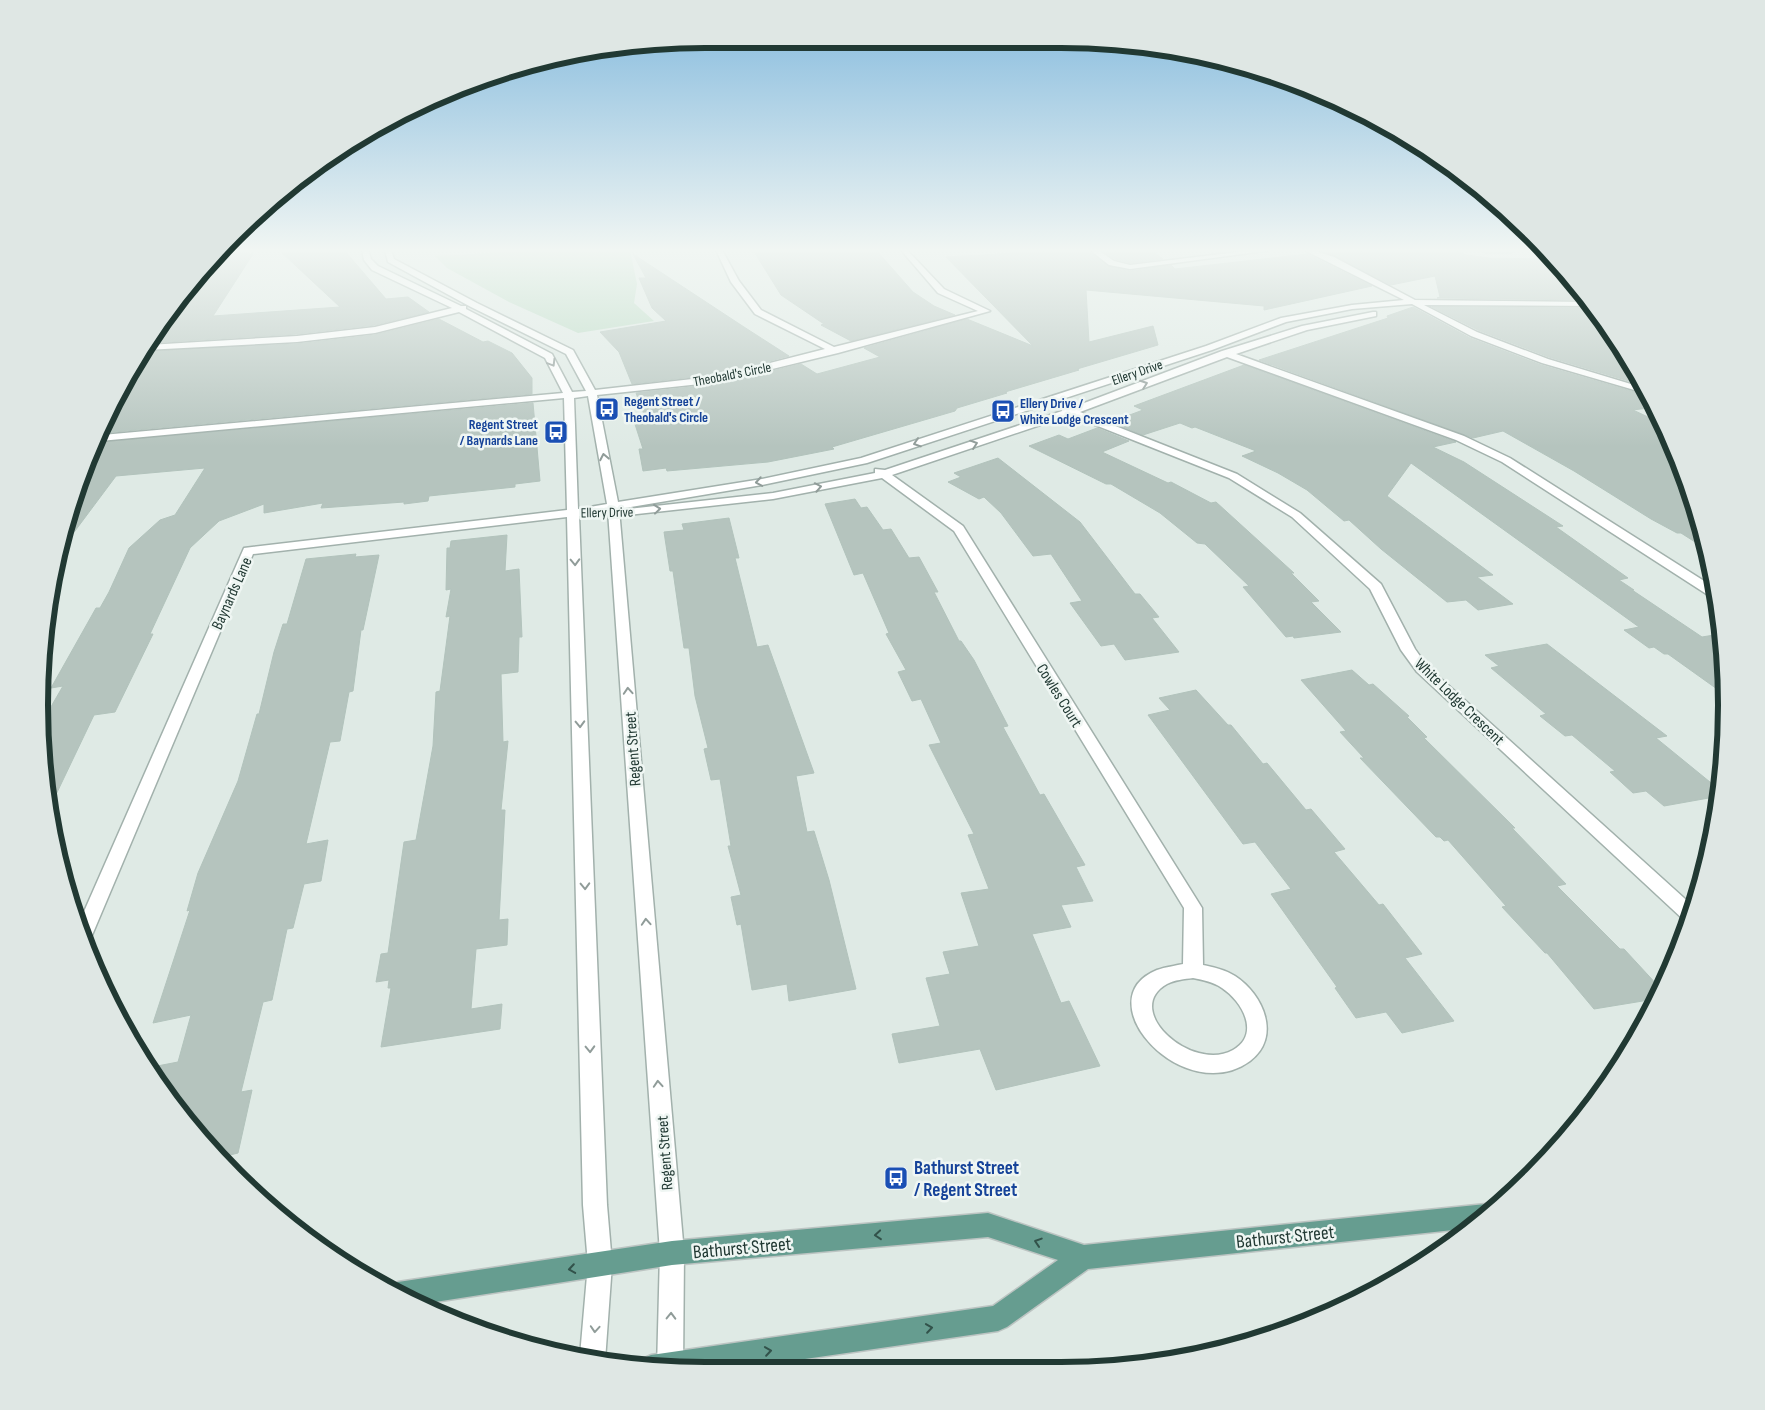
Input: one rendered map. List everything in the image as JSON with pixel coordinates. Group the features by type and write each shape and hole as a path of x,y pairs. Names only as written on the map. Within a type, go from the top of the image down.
{"main road":[{"name":"Bathurst Street","path":"411,1293 672,1253 988,1225 1084,1257 1473,1216"},
{"name":"Bathurst Street","path":"703,1362 998,1318 1084,1257"}],"street":[{"path":"153,348 297,339 375,330 432,316"},
{"path":"473,316 549,356 569,395 595,1205 600,1264 593,1353"},
{"name":"Regent Street","path":"496,316 570,352 592,393 614,509 672,1253 664,1361"},
{"path":"766,316 835,351"},
{"name":"Theobald's Circle","path":"569,395 719,379 971,316"},
{"name":"Ellery Drive","path":"614,509 762,482 863,460 1047,402 1209,348 1284,320 1306,316"},
{"name":"Ellery Drive","path":"574,513 773,496 884,474 1070,412 1227,354 1305,328 1362,316"},
{"path":"1439,316 1474,334 1544,361 1636,389"},
{"path":"1209,348 1460,438 1506,460 1707,588"},
{"path":"105,438 569,395"},
{"name":"White Lodge Crescent","path":"1047,402 1233,476 1296,515 1376,587 1408,650 1422,669 1685,910"},
{"name":"Cowles Court","path":"863,460 959,529 1060,696 1193,908 1193,970"},
{"name":"Baynards Lane","path":"86,927 248,551 574,513"},
{"path":"1193,970 1211,974 1227,981 1242,992 1252,1006 1258,1020 1257,1035 1251,1048 1240,1058 1223,1063 1205,1064 1184,1059 1165,1048 1150,1034 1142,1018 1141,1002 1146,988 1158,977 1174,971 1193,970"}],"green space":[{"path":"540,316 648,316 654,321 578,333"}],"building":[{"path":"175,316 413,316 375,325 297,334 156,343"},
{"path":"660,316 728,316 789,356 719,374 632,384 619,352 600,332 666,321"},
{"path":"812,316 952,316 851,341 821,325 824,324"},
{"path":"1003,316 1087,316 1089,342 1153,326 1158,345 1005,392 1007,393 957,408 955,411 832,447 834,449 768,462 667,471 666,468 643,471 639,449 643,449 632,415 644,414 636,393 719,384 801,364 817,374 880,357 864,348 967,319 1033,346"},
{"path":"1387,316 1429,316 1470,338 1541,365 1639,393 1647,408 1633,410 1652,419 1683,494 1697,543 1681,533 1677,533 1651,519 1574,471 1503,431 1473,438 1259,360 1388,318"},
{"path":"1450,316 1590,316 1632,382 1549,357 1478,330"},
{"path":"439,319 483,342 488,341 512,353 532,378 532,394 107,433 115,414 151,351 297,344 375,335"},
{"path":"1244,365 1456,442 1433,447 1464,462 1563,526 1556,527 1628,578 1619,580 1702,637 1713,635 1717,689 1668,654 1664,654 1654,647 1649,648 1624,630 1639,627 1411,463 1387,496 1493,575 1477,577 1513,604 1478,610 1466,600 1447,602 1381,549 1349,520 1344,521 1307,490 1278,473 1242,456 1256,451 1180,423 1143,435 1111,422 1143,410 1134,406"},
{"path":"533,403 540,481 515,484 515,487 429,496 428,501 404,504 404,502 321,508 323,503 264,513 264,504 219,521 190,548 150,634 153,634 115,712 94,715 54,798 49,748 48,712 63,686 51,688 96,608 100,608 109,592 129,548 160,520 175,515 205,468 116,476 69,539 82,494 103,442"},
{"path":"1097,428 1129,441 1102,452 1168,483 1171,482 1211,503 1216,502 1294,573 1291,573 1319,601 1311,602 1341,632 1294,638 1293,636 1286,637 1243,587 1249,586 1205,544 1197,543 1160,513 1111,484 1106,484 1029,446 1059,435 1068,439"},
{"path":"998,458 1080,522 1135,594 1140,594 1159,617 1152,618 1179,652 1125,660 1114,644 1101,646 1070,603 1082,601 1051,554 1033,556 1001,513 984,497 979,499 948,482 961,477 954,473"},
{"path":"855,499 861,508 867,507 883,530 891,529 909,558 919,557 938,592 934,592 959,641 961,641 974,660 1008,726 1003,727 1040,795 1044,794 1085,865 1076,867 1093,901 1061,905 1071,927 1032,934 1061,1003 1069,1001 1100,1066 996,1090 980,1049 899,1063 892,1034 940,1026 926,978 950,974 943,952 979,946 961,893 989,889 968,835 974,834 929,745 941,743 921,699 912,701 898,672 906,670 886,634 889,633 863,573 854,575 825,504"},
{"path":"729,518 739,558 735,558 757,647 768,645 814,773 796,776 801,802 807,832 814,831 829,880 856,989 789,1001 787,984 752,990 741,924 737,925 731,897 741,895 728,846 731,846 720,779 711,780 704,749 708,748 695,696 689,648 684,648 673,571 670,571 664,532 684,530 682,524"},
{"path":"507,535 505,571 519,569 522,637 519,637 518,672 501,674 503,742 508,741 501,810 505,810 499,920 508,919 507,945 476,949 471,1009 502,1004 500,1029 381,1047 391,988 388,988 389,980 376,982 381,954 388,953 404,842 416,840 433,746 436,692 440,691 450,616 446,617 451,589 446,590 447,548 450,548 451,541"},
{"path":"356,554 355,557 379,555 363,630 361,630 353,691 349,692 340,741 330,742 306,844 328,840 321,881 304,884 293,928 287,929 272,1000 263,1002 241,1092 252,1090 238,1153 227,1156 183,1105 156,1066 178,1062 191,1015 153,1023 190,910 187,911 198,873 238,781 257,714 259,714 274,652 283,624 287,624 306,559"},
{"path":"1547,644 1667,736 1656,738 1713,784 1711,798 1664,806 1646,791 1633,793 1610,772 1615,771 1572,735 1565,736 1540,716 1546,714 1491,668 1499,666 1485,655"},
{"path":"1352,670 1369,685 1373,684 1409,716 1407,717 1427,737 1424,738 1515,828 1512,828 1566,884 1557,886 1620,949 1624,949 1656,983 1648,1000 1594,1009 1547,953 1502,907 1506,906 1448,840 1444,841 1440,837 1436,837 1360,758 1364,758 1340,732 1346,731 1301,680"},
{"path":"1196,690 1228,725 1231,725 1263,764 1267,763 1306,810 1311,809 1345,849 1334,852 1379,905 1383,904 1422,954 1405,958 1454,1021 1402,1033 1386,1012 1356,1018 1335,988 1337,987 1271,894 1291,889 1255,842 1243,844 1148,715 1170,710 1159,698"}],"place":[{"name":"Regent Street / Theobald's Circle","path":"607,409"},
{"name":"Ellery Drive / White Lodge Crescent","path":"1003,411"},
{"name":"Regent Street / Baynards Lane","path":"556,432"},
{"name":"Bathurst Street / Regent Street","path":"896,1178"}]}
